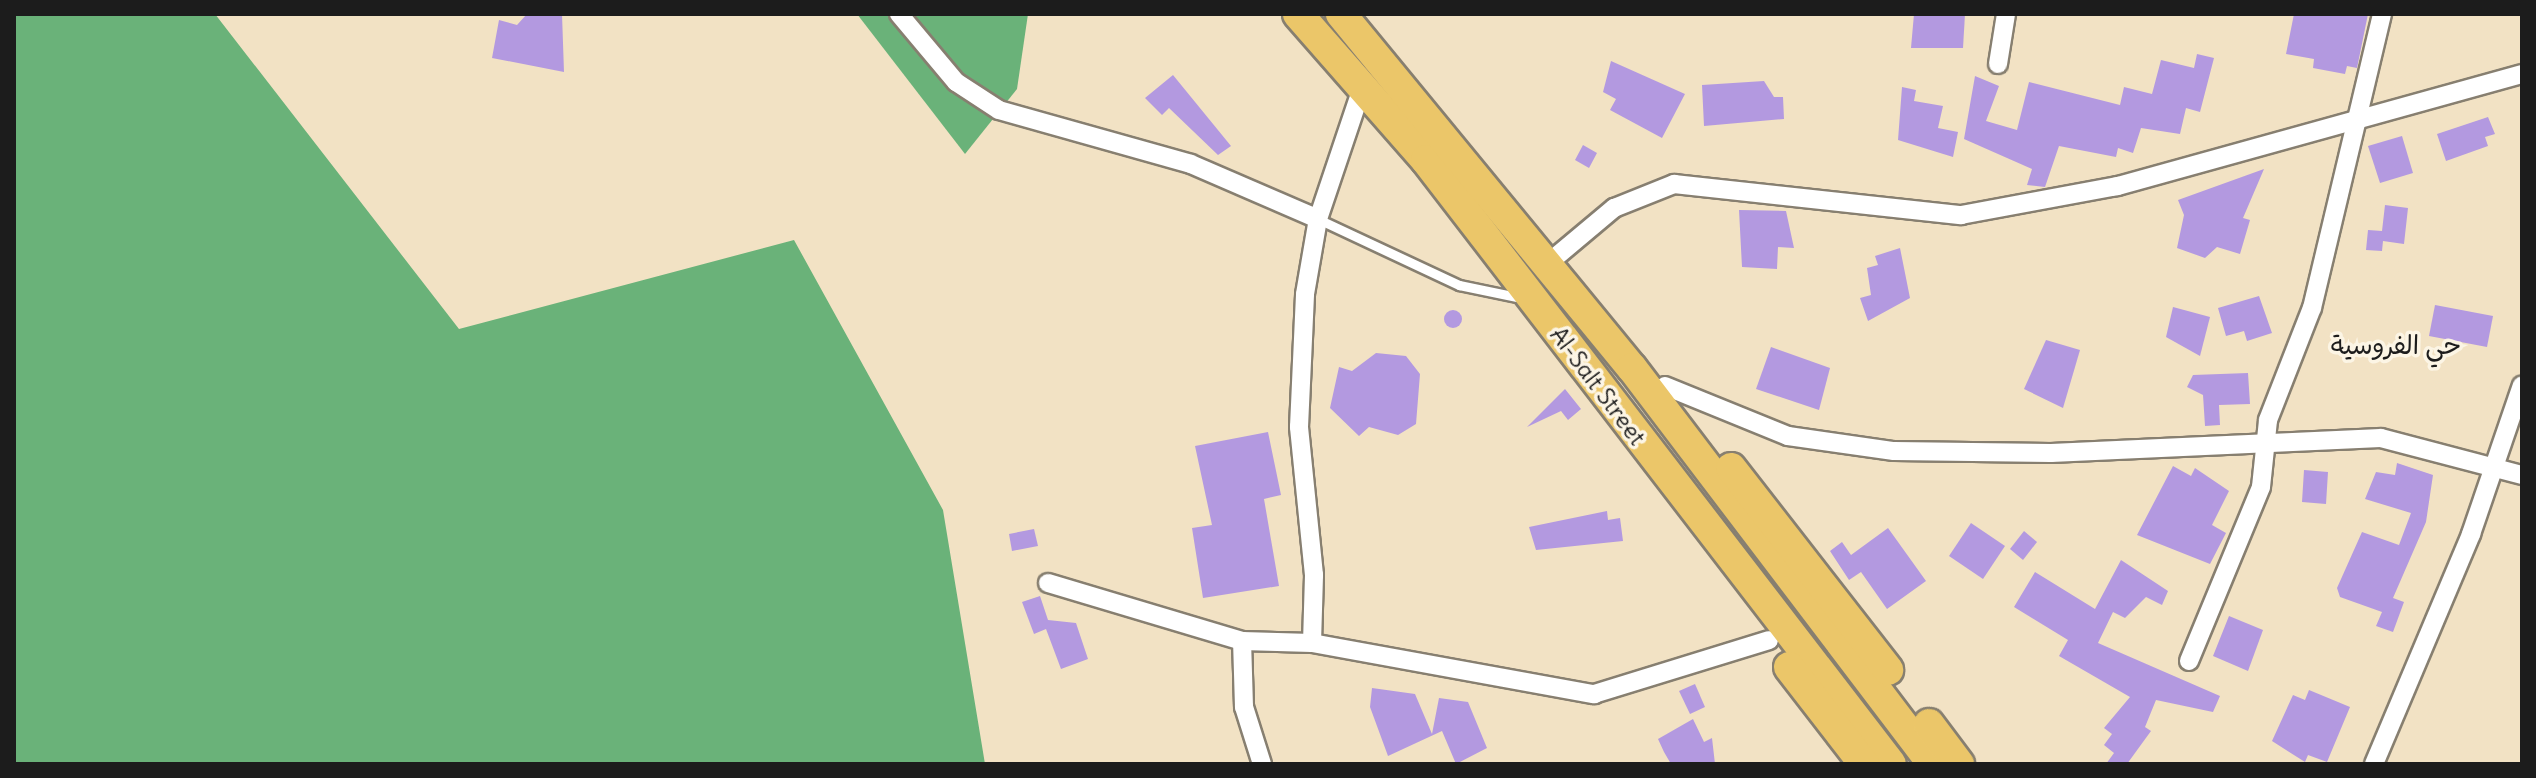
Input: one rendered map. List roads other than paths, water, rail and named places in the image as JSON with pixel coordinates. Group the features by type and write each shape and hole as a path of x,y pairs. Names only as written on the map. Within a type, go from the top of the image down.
{"main road":[{"name":"Al-Salt Street","path":"1298,14 1533,299 1596,386 1647,485 1784,643"},
{"name":"Al-Salt Street","path":"1341,14 1554,275 1835,633 1933,764"},
{"path":"1554,275 1608,317 1822,578 1959,764"},
{"path":"1784,643 1864,764"},
{"path":"1784,643 1891,764"}],"street":[{"path":"899,14 956,82 999,110 1178,159 1318,219"},
{"path":"1998,64 2006,14"},
{"path":"2189,661 2256,502 2265,443 2312,308 2361,118 2382,14"},
{"path":"1554,275 1614,208 1674,184 1961,215 2118,186 2522,74"},
{"path":"1312,643 1300,379 1318,219 1362,88"},
{"path":"2374,764 2522,385"},
{"path":"1665,386 1788,436 1894,451 2037,454 2381,438 2493,462 2522,475"},
{"path":"1048,583 1242,641 1312,643 1594,694 1784,643"},
{"path":"1242,641 1240,683 1262,764"}],"lane":[{"path":"1318,219 1459,285 1533,299"}],"district":[{"name":"حي الفروسية","path":"2396,345"}]}
